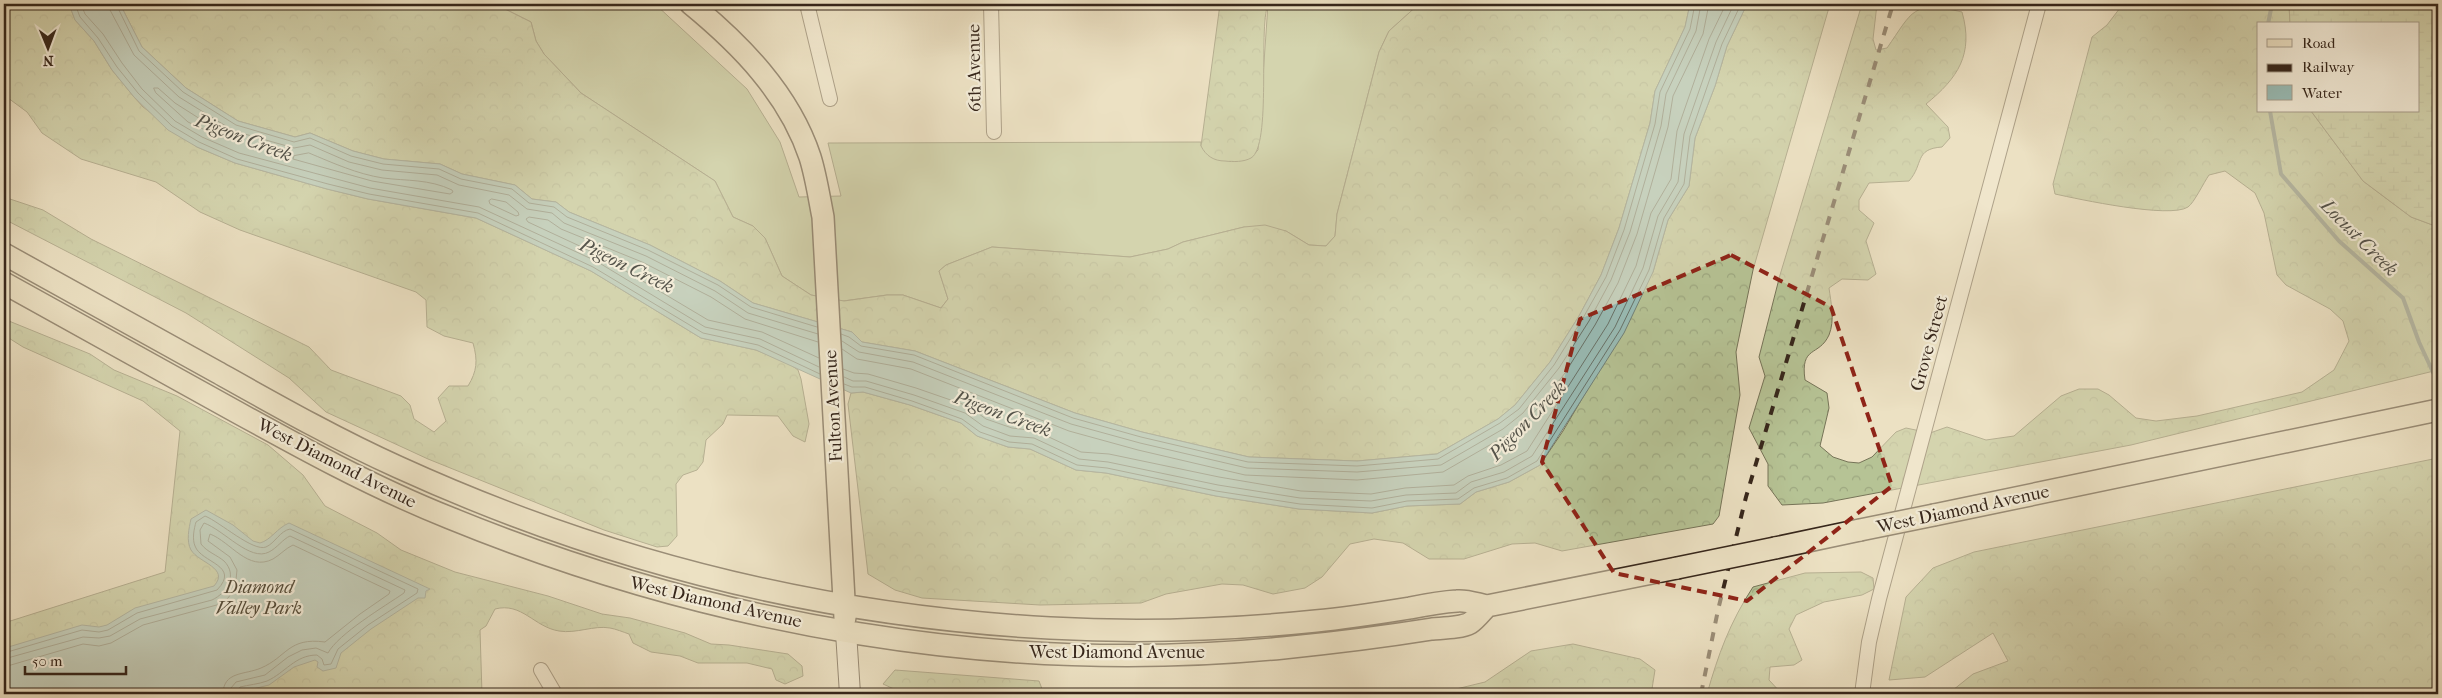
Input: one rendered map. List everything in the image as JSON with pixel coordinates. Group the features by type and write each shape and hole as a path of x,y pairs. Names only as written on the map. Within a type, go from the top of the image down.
{"main road":[{"name":"Fulton Avenue","path":"692,4 752,60 773,87 801,134 816,181 823,217 846,632"},
{"name":"West Diamond Avenue","path":"4,254 312,425 394,466 465,497 583,541 665,566 741,585 844,606 973,623 1135,630 1246,627 1316,621 1460,600 1487,606 2438,410"},
{"name":"West Diamond Avenue","path":"4,283 288,440 376,485 448,518 546,555 631,582 725,607 846,632 928,643 1003,650 1114,655 1194,654 1336,643 1469,624 1487,606"},
{"path":"846,632 850,694"}],"street":[{"path":"807,4 830,99"},
{"name":"6th Avenue","path":"991,4 994,132"},
{"name":"Grove Street","path":"1862,694 1869,642 1879,599 2039,4"},
{"path":"541,670 555,694"}],"highlighted area":[{"path":"1731,255 1831,307 1892,486 1747,601 1614,573 1542,462 1580,319"}],"green space":[{"path":"4,4 69,4 75,20 94,41 112,70 134,97 143,107 197,147 235,163 327,189 368,199 476,218 591,271 701,338 756,350 788,363 798,370 801,379 809,424 805,442 793,436 778,416 727,415 723,424 706,440 703,462 697,470 683,475 676,484 677,536 668,546 657,547 604,530 428,459 326,412 289,378 186,313 4,219 4,197 43,210 91,239 309,347 331,370 401,396 410,405 414,419 434,432 446,421 438,398 449,386 468,386 473,375 476,366 476,355 473,343 444,336 427,327 426,300 416,292 240,230 200,212 156,182 81,159 42,133 27,112 4,95"},
{"path":"120,4 495,4 531,22 536,41 544,54 581,93 715,181 733,217 753,226 765,238 782,276 811,295 844,301 887,295 903,295 941,308 948,299 939,271 946,265 992,247 1130,257 1168,249 1183,242 1244,227 1265,225 1286,231 1309,245 1326,246 1335,236 1337,214 1379,52 1389,31 1419,4 1690,4 1685,27 1655,91 1650,123 1619,228 1601,275 1579,316 1550,362 1515,405 1498,419 1437,454 1357,461 1249,457 1142,432 1075,413 915,351 862,342 852,332 753,303 720,281 650,245 569,212 556,202 532,199 515,185 462,174 440,164 384,159 353,151 310,133 295,137 238,121 186,88 142,47"},
{"path":"495,4 655,4 747,89 780,142 799,197 841,196 828,143 1201,142 1201,146 1223,156 1238,160 1245,159 1258,150 1268,4 1419,4 1389,31 1379,52 1337,214 1335,236 1326,246 1309,245 1286,231 1244,227 1183,242 1168,249 1130,257 992,247 946,265 939,271 948,299 941,308 903,295 887,295 843,301 811,295 782,276 765,238 753,226 733,217 715,181 581,93 544,54 536,41 531,22"},
{"path":"1220,4 1268,4 1265,18 1261,133 1257,149 1251,158 1235,162 1214,159 1205,153 1201,146"},
{"path":"1747,4 1830,4 1753,270 1736,352 1740,395 1719,516 1713,524 1562,551 1535,543 1512,544 1464,559 1429,559 1403,543 1374,539 1350,544 1322,577 1305,588 1273,594 1243,585 1222,584 1166,594 1141,603 1040,605 922,598 895,590 868,574 848,404 851,393 863,392 910,405 961,423 977,436 1008,447 1030,449 1076,470 1106,473 1216,496 1299,509 1372,513 1407,506 1460,504 1476,492 1509,482 1540,465 1563,431 1593,380 1653,272 1668,220 1689,186 1695,138 1715,86 1727,46"},
{"path":"1862,4 1877,4 1873,39 1876,50 1887,48 1909,17 1923,8 1933,7 1962,12 1966,40 1960,64 1955,75 1947,85 1926,104 1948,127 1950,138 1942,147 1933,148 1923,154 1914,175 1909,181 1869,183 1859,200 1859,210 1874,223 1866,241 1876,274 1868,280 1842,279 1829,288 1832,317 1831,329 1825,342 1811,353 1805,361 1805,380 1827,393 1829,408 1820,446 1833,457 1859,463 1872,457 1896,432 1906,428 1930,433 1947,427 1986,440 2014,436 2061,396 2079,389 2098,389 2109,395 2136,418 2156,421 2197,416 2302,392 2334,370 2349,341 2343,321 2330,309 2286,285 2277,275 2264,213 2255,193 2225,171 2209,175 2188,207 2163,211 2123,207 2055,194 2053,184 2092,37 2107,25 2123,4 2289,4 2290,22 2257,22 2257,112 2312,112 2363,181 2411,217 2438,227 2438,370 2131,445 1823,503 1782,505 1768,486 1768,464 1749,428 1765,376 1759,357 1780,275"},
{"path":"2289,4 2438,4 2438,227 2411,217 2363,181 2312,112 2420,112 2420,22 2290,22"},
{"name":"Diamond Valley Park","path":"4,319 90,354 114,370 177,396 268,445 303,475 325,506 377,533 401,550 455,572 548,596 602,614 630,618 685,633 711,644 788,654 802,666 803,676 785,684 776,680 772,669 747,663 698,663 680,656 651,652 633,643 629,634 615,629 604,627 565,632 559,631 542,625 521,612 504,608 495,609 486,626 480,630 482,694 4,694 4,623 165,572 180,431 143,401 23,347 4,335"},
{"path":"2438,458 2438,694 1948,694 1973,674 2008,661 1993,633 1925,677 1889,680 1906,597 1933,568 1974,552"},
{"path":"1861,572 1873,578 1874,589 1862,595 1824,602 1796,615 1789,629 1802,660 1794,665 1770,667 1769,680 1782,694 1707,694 1726,639 1753,587 1805,573"},
{"path":"1573,644 1640,659 1655,670 1652,689 1643,694 1424,694 1485,682 1531,651"},
{"path":"895,670 1039,681 1044,694 905,694 883,684"}],"water":[{"name":"Pigeon Creek","path":"69,4 120,4 142,47 186,88 238,121 295,137 310,133 353,151 384,159 440,164 462,174 515,185 532,199 556,202 569,212 650,245 720,281 753,303 852,332 862,342 915,351 1075,413 1142,432 1249,457 1357,461 1437,454 1498,419 1515,405 1550,362 1579,316 1601,275 1619,228 1650,123 1655,91 1685,27 1690,4 1747,4 1727,46 1715,86 1695,138 1689,186 1668,220 1653,272 1624,333 1540,465 1509,482 1476,492 1460,504 1407,506 1372,513 1299,509 1216,496 1106,473 1076,470 1030,449 1008,447 977,436 961,423 910,405 863,392 851,393 756,350 701,338 591,271 476,218 368,199 235,163 197,147 168,130 134,97 112,70 94,41 75,20"},
{"path":"206,510 233,525 253,541 260,543 289,523 430,589 426,591 425,598 418,598 371,629 341,653 336,668 323,671 317,667 318,662 315,660 294,667 269,685 232,694 4,694 5,648 82,625 99,627 107,625 135,608 214,586 218,580 216,570 191,550 188,534 191,519"}],"waterway":[{"name":"Locust Creek","path":"2268,22 2272,4"},
{"name":"Locust Creek","path":"2270,112 2281,174 2339,241 2403,298 2419,342 2438,383"}],"railway":[{"path":"1701,694 1718,610 1746,497 1893,4"}]}
